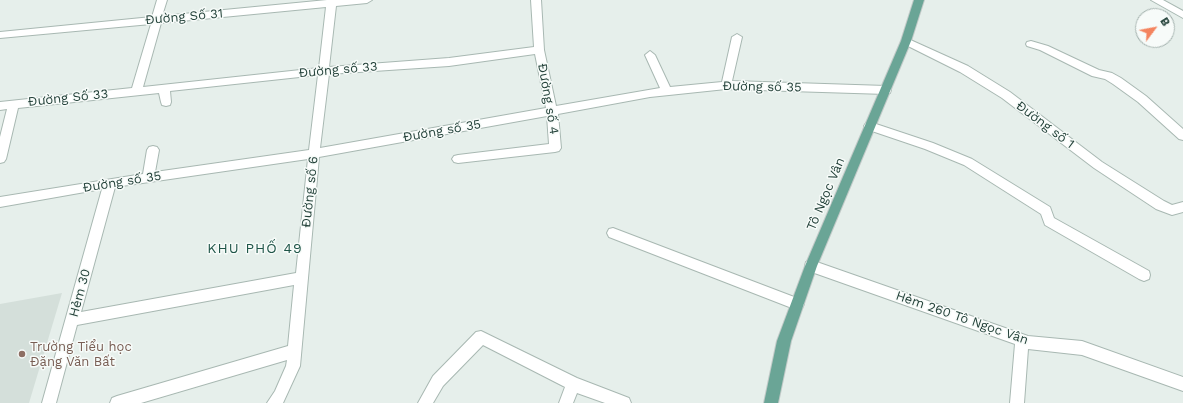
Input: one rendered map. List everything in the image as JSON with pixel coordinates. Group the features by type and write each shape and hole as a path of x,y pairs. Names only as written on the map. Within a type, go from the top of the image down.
{"main road":[{"name":"Tô Ngọc Vân","path":"771,403 784,341 797,304 811,266 906,41 919,0"}],"street":[{"path":"137,90 162,0"},
{"name":"Đường Số 31","path":"0,35 332,2 368,0"},
{"name":"Đường số 4","path":"458,159 555,148 552,112 539,50 536,0"},
{"path":"1162,1 1183,15"},
{"name":"Đường số 6","path":"274,403 280,396 293,366 314,154 332,2"},
{"path":"726,85 736,37"},
{"name":"Đường số 1","path":"906,41 964,69 1006,95 1098,165 1160,205 1172,210 1183,207"},
{"path":"1031,44 1044,48 1096,73 1108,76 1117,81 1142,98 1183,136"},
{"name":"Đường số 33","path":"137,90 324,71 449,62 539,50"},
{"path":"650,56 666,91"},
{"name":"Đường số 35","path":"0,202 148,177 314,154 666,91 726,85 886,90"},
{"path":"164,88 166,102"},
{"name":"Đường Số 33","path":"0,106 137,90"},
{"path":"0,160 14,104"},
{"path":"870,126 929,146 968,162 1046,212 1049,221 1144,275"},
{"path":"148,177 153,150"},
{"name":"Hẻm 30","path":"49,403 110,183"},
{"path":"613,233 797,304"},
{"name":"Hẻm 260 Tô Ngọc Vân","path":"811,266 1028,342 1082,348 1183,384"},
{"path":"72,320 301,278"},
{"path":"425,403 438,380 481,337 574,384 624,403"},
{"path":"1017,403 1022,340"},
{"path":"116,403 294,351"},
{"path":"566,403 574,384"}],"shaded area":[{"name":"Trường Tiểu học Đặng Văn Bất","path":"62,293 29,403 0,403 0,304"}],"place":[{"name":"Trường Tiểu học Đặng Văn Bất","path":"22,354"}],"district":[{"name":"KHU PHỐ 49","path":"255,249"}]}
